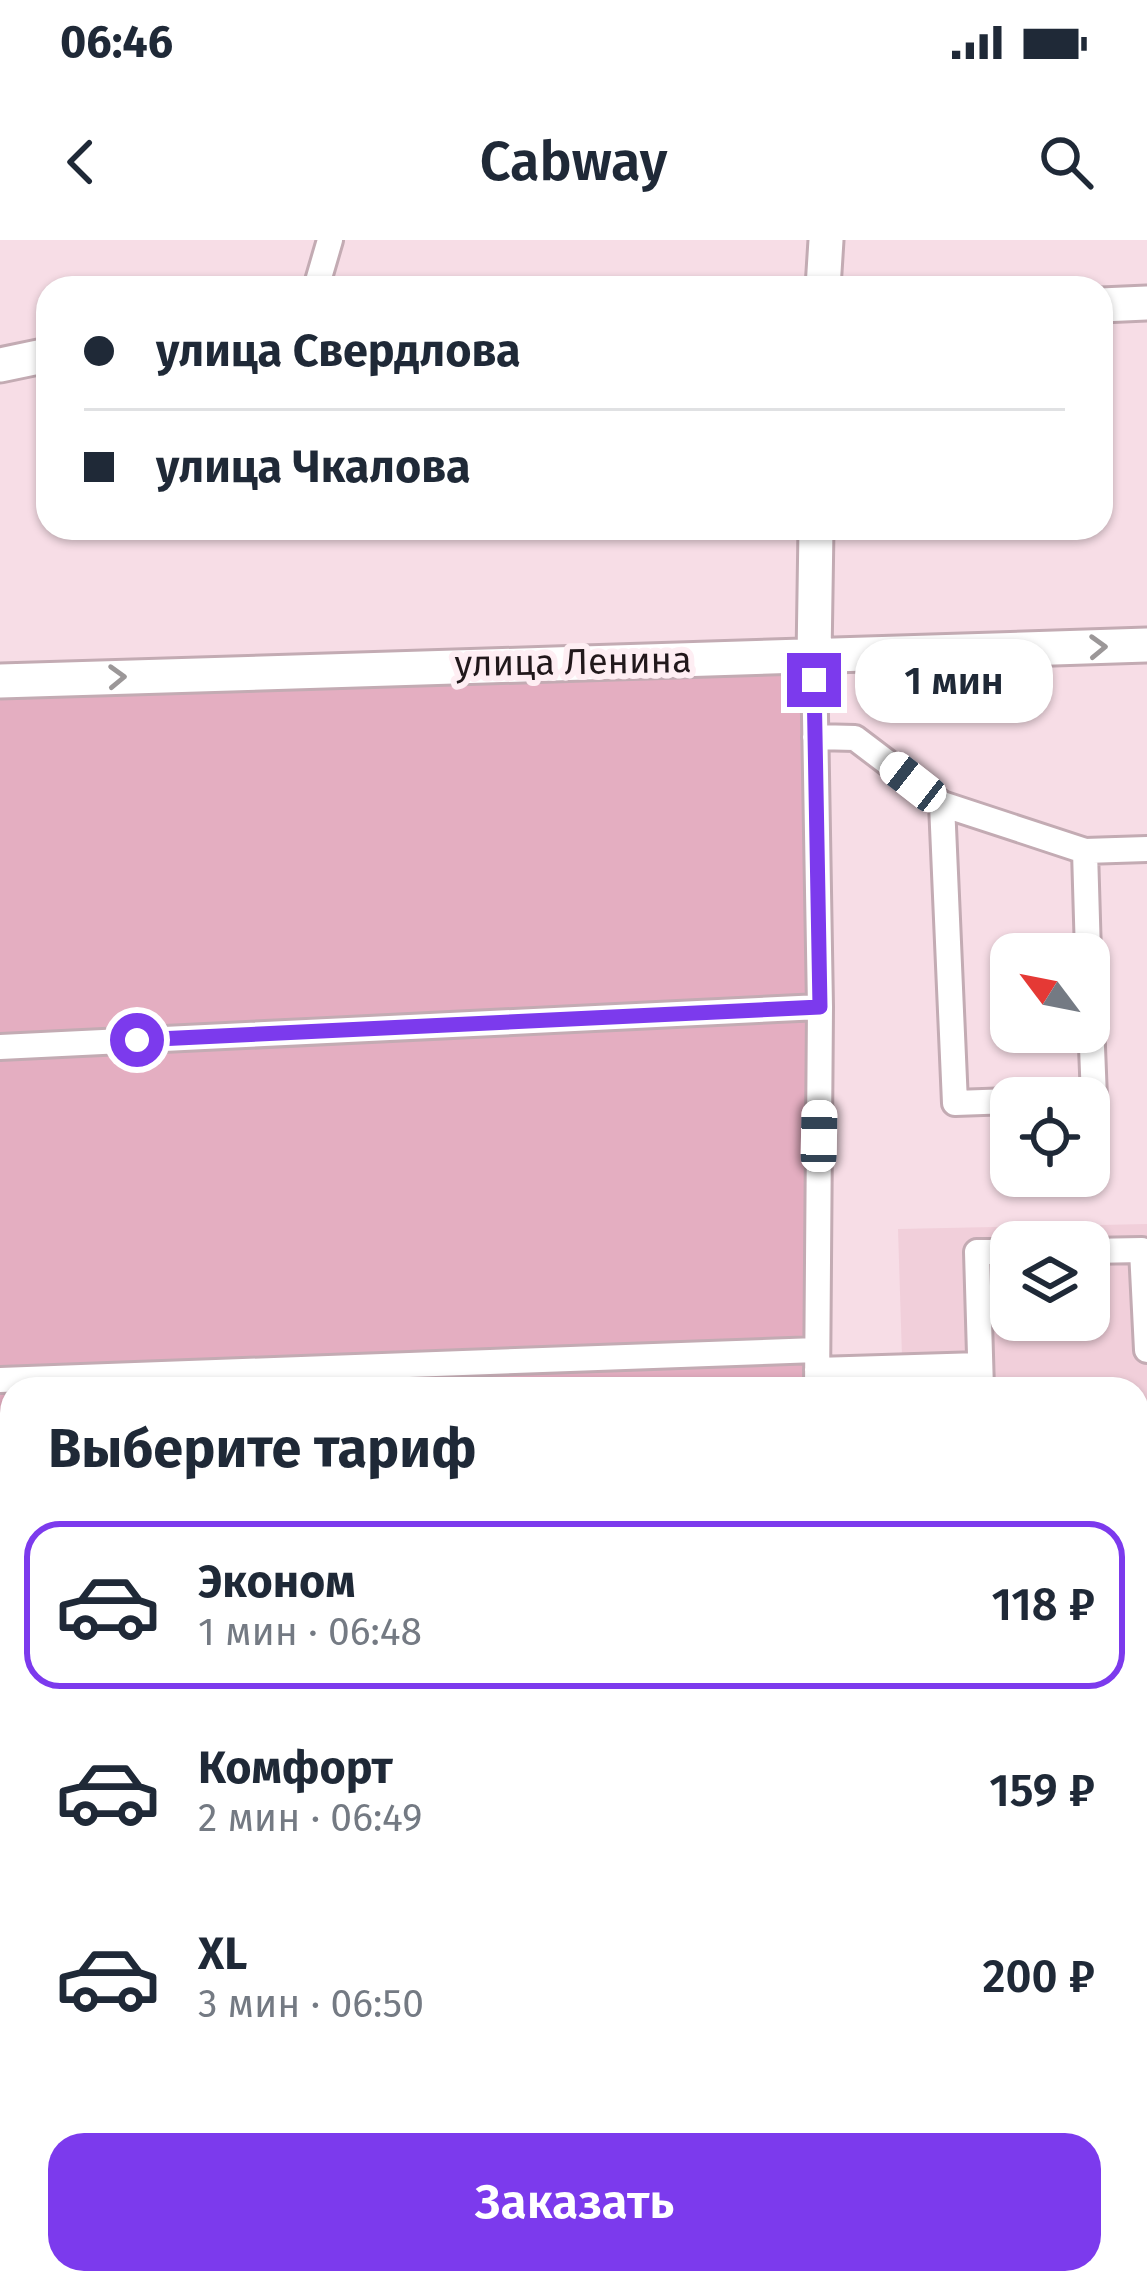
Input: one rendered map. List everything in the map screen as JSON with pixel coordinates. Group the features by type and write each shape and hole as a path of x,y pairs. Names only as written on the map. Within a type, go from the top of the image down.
{"main road":[{"path":"824,276 826,240"},
{"path":"1113,304 1147,303"},
{"path":"0,365 36,358"},
{"path":"814,658 816,540"},
{"name":"улица Ленина","path":"0,681 1147,645"}],"street":[{"path":"320,276 330,240"},
{"path":"814,658 820,1007 817,1369"},
{"path":"0,665 50,663 61,679"},
{"path":"815,737 855,738 942,804 1085,851 1147,849"},
{"path":"942,804 955,1103 990,1102"},
{"path":"1085,851 1087,933"},
{"path":"0,1047 820,1007"},
{"path":"1110,1251 1144,1250 1147,1350"},
{"path":"223,1377 817,1369 981,1377 977,1252 990,1252"}],"shaded area":[{"path":"814,658 817,1377 0,1377 0,682"},
{"path":"1147,1224 1147,1377 903,1377 898,1229 990,1227 990,1341 1110,1341 1110,1225"}],"route":[{"path":"137,1040 820,1007 814,680"}]}
